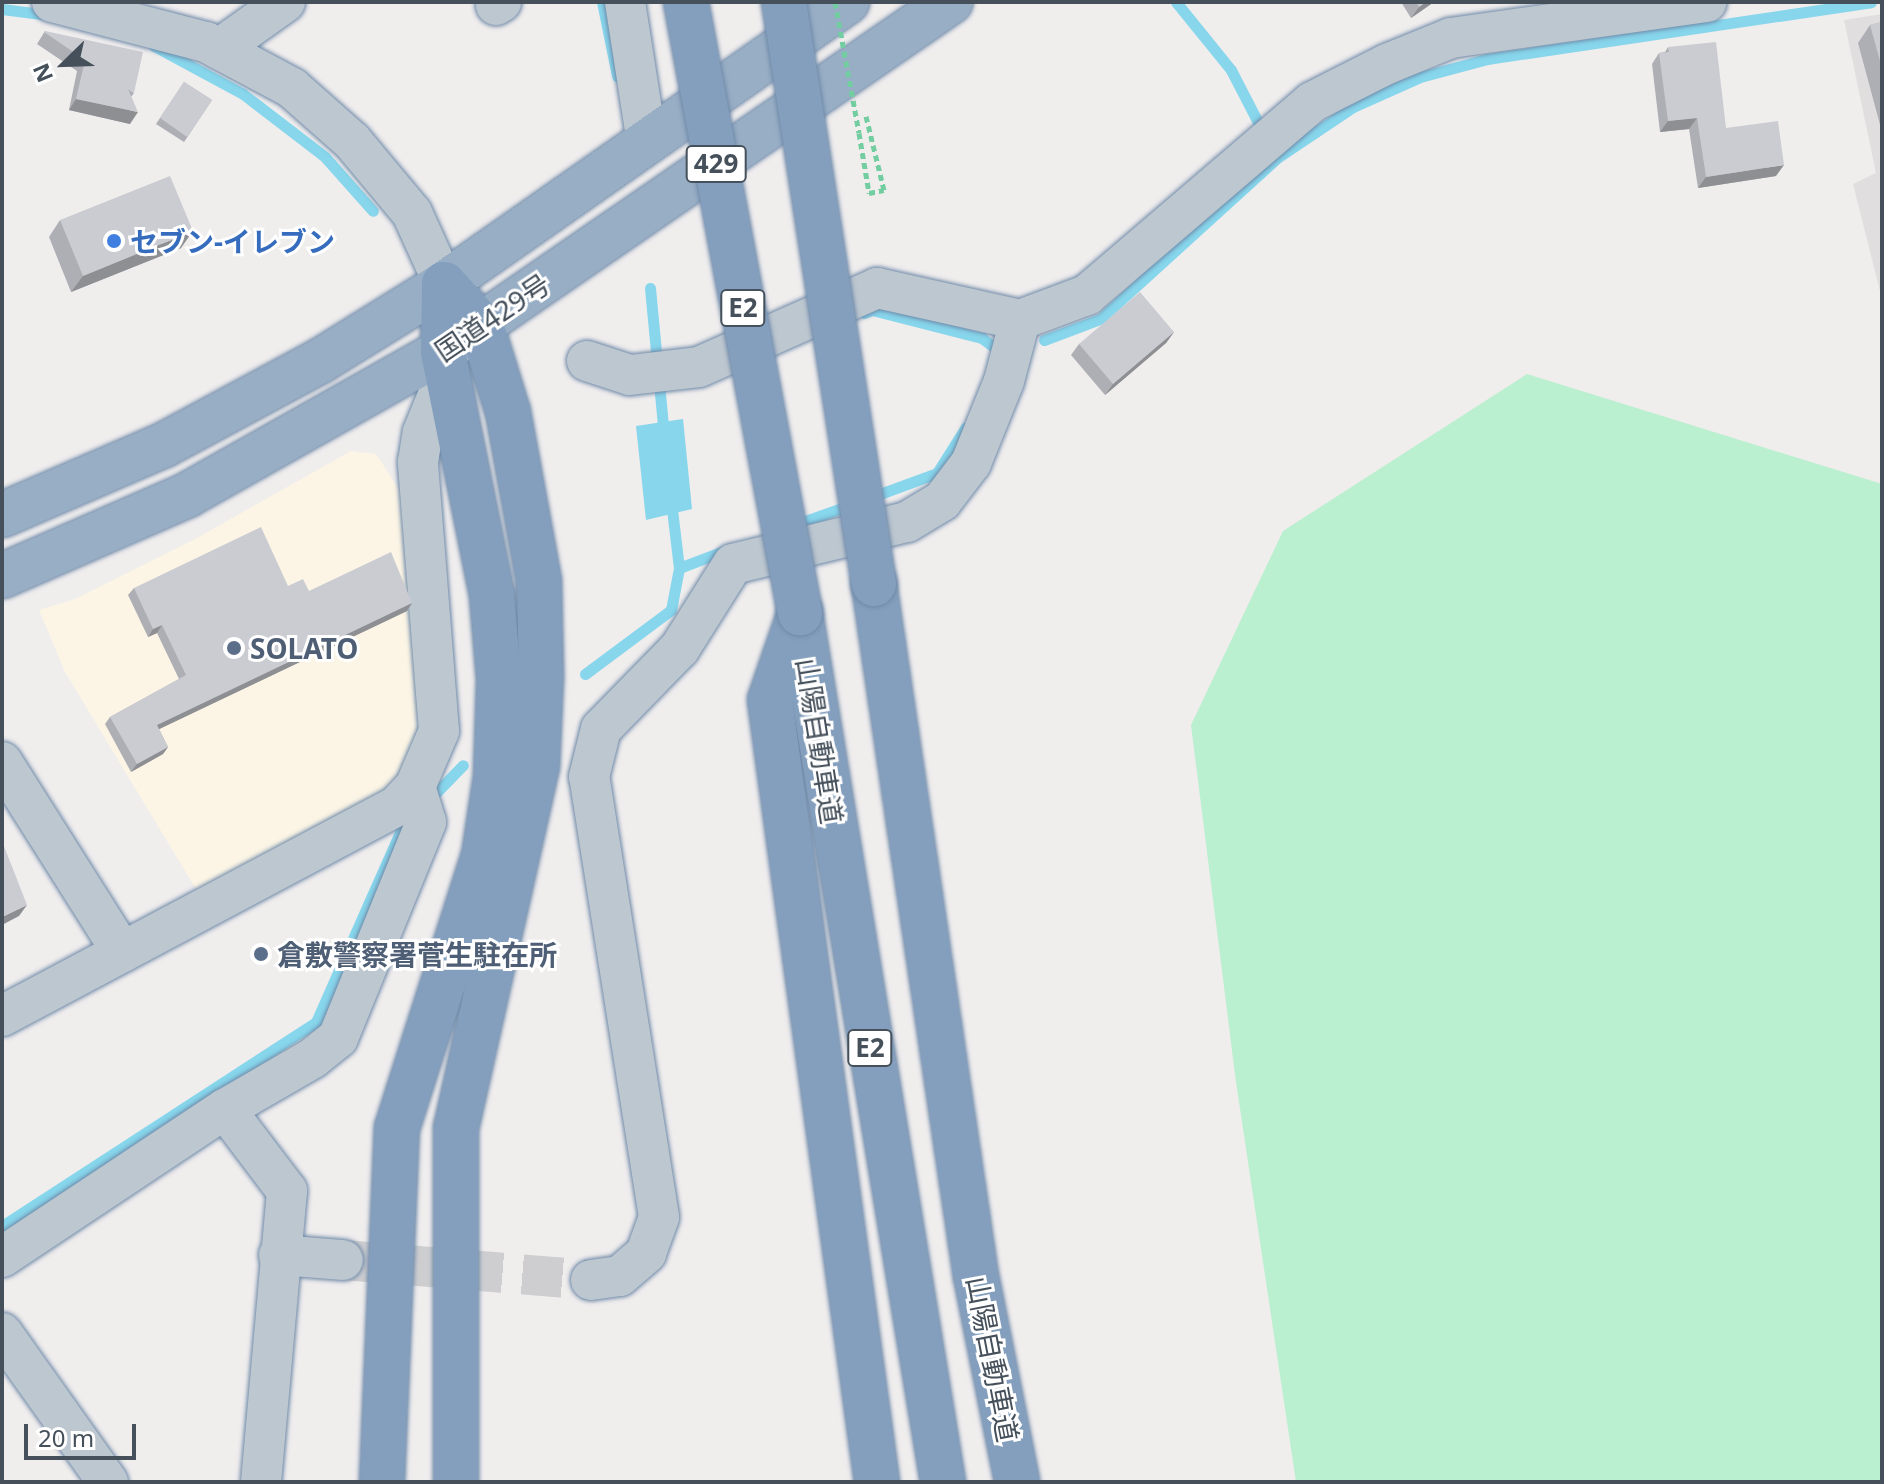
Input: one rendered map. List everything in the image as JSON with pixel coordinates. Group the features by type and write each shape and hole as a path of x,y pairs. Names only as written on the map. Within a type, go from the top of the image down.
{"highway":[{"name":"山陽自動車道","path":"686,2 800,613 943,1482"},
{"name":"山陽自動車道","path":"784,2 976,1276 1017,1482"},
{"name":"国道429号","path":"2,515 164,445 313,365 444,284 847,2"},
{"name":"国道429号","path":"2,576 187,495 445,362 481,325 950,2"},
{"path":"444,284 481,325 508,412 539,581 541,676 537,766 456,1128 456,1482"},
{"path":"382,1482 397,1128 484,856 496,777 499,679 492,595 445,362 444,284"},
{"path":"800,613 770,700 877,1482"},
{"path":"976,1276 1034,1482"}],"street":[{"path":"52,2 129,18 219,49 292,88 352,141 412,213 444,284"},
{"path":"219,49 285,2"},
{"path":"625,2 647,142"},
{"path":"587,361 630,375 699,367 877,288 1020,320 1087,295 1312,102 1387,64 1451,38 1706,2"},
{"path":"591,1280 620,1276 646,1253 659,1217 589,777 601,729 680,648 733,564 907,522 942,501 971,463 1004,381 1020,320"},
{"path":"2,1257 225,1109 313,1058 338,1038 398,898 426,822 420,798 439,731 418,462 423,432 445,362"},
{"path":"2,762 122,952"},
{"path":"2,1016 397,806 420,798"},
{"path":"225,1109 287,1191 261,1482"},
{"path":"279,1255 343,1260"},
{"path":"2,1333 108,1482"}],"path":[{"path":"835,2 869,193 884,190 875,137 866,116"}],"shaded area":[{"path":"1882,14 1882,299 1853,184 1876,173 1844,20"},
{"path":"351,451 376,454 404,497 418,724 402,783 199,894 65,672 39,610 75,599 197,538"}],"green space":[{"path":"1527,374 1882,484 1882,1482 1296,1482 1236,1082 1191,725 1283,531"}],"water":[{"path":"683,419 692,509 646,520 636,426"}],"building":[{"path":"1882,22 1882,68 1870,25"},
{"path":"45,31 143,52 134,93 128,89 138,112 76,99 85,60"},
{"path":"1716,42 1726,128 1778,121 1784,165 1706,177 1697,118 1668,121 1659,53 1669,52 1668,47"},
{"path":"184,82 212,100 187,137 160,118"},
{"path":"170,176 193,231 83,276 60,220"},
{"path":"1140,292 1174,332 1113,384 1079,344"},
{"path":"261,527 288,586 303,579 309,591 391,552 412,603 157,725 168,747 137,764 110,717 186,675 162,625 153,629 134,588"},
{"path":"2,841 27,905 2,917"}],"waterway":[{"path":"602,2 617,76"},
{"path":"1176,2 1231,70 1261,128"},
{"path":"1044,340 1100,319 1277,158 1353,107 1420,77 1487,59 1871,2"},
{"path":"2,9 49,15"},
{"path":"154,46 243,94 325,157 373,211"},
{"path":"650,288 664,436"},
{"path":"864,313 872,310 982,338 994,347"},
{"path":"869,498 937,473 966,427"},
{"path":"671,501 679,568"},
{"path":"794,525 853,504"},
{"path":"585,674 671,610 679,568 729,549"},
{"path":"428,801 463,765"},
{"path":"2,1226 316,1022 401,830 411,819"}],"tunnel":[{"path":"343,1260 591,1280"}],"place":[{"name":"セブン-イレブン","path":"114,241"},
{"name":"SOLATO","path":"234,648"},
{"name":"倉敷警察署菅生駐在所","path":"261,954"}]}
